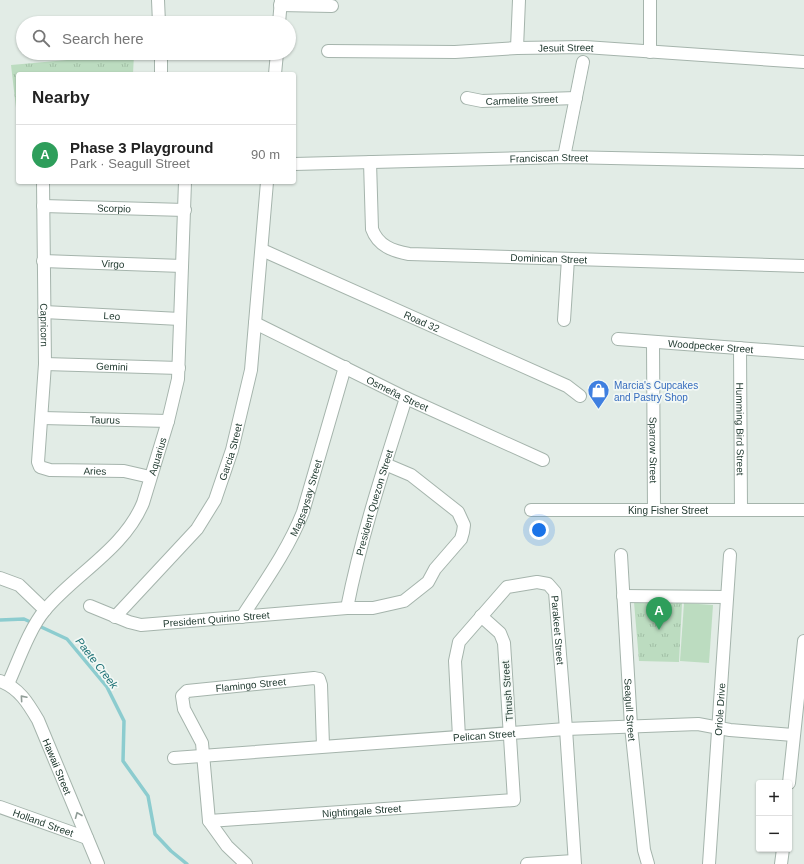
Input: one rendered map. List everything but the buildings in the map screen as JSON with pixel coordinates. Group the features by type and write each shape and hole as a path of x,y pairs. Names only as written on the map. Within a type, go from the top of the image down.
{"street":[{"path":"158,0 159,16"},
{"path":"517,48 519,0"},
{"path":"650,0 650,52"},
{"path":"279,16 280,3 332,6"},
{"name":"Jesuit Street","path":"328,51 455,52 517,48 585,47 804,62"},
{"path":"161,60 161,72"},
{"path":"275,72 276,60"},
{"path":"564,157 583,62"},
{"name":"Carmelite Street","path":"467,98 482,100 576,98"},
{"name":"Franciscan Street","path":"296,164 564,157 804,162"},
{"name":"Dominican Street","path":"370,162 372,229 381,243 389,248 409,254 804,266"},
{"name":"Capricorn","path":"40,467 38,457 45,364 43,184"},
{"name":"Aquarius","path":"4,683 42,614 132,525 143,503 168,421 179,368 185,184"},
{"name":"Garcia Street","path":"115,617 197,529 215,500 232,450 248,385 262,250 267,184"},
{"name":"Scorpio","path":"43,206 185,210"},
{"name":"Road 32","path":"262,250 567,386 580,396"},
{"path":"564,320 568,260"},
{"name":"Virgo","path":"43,261 182,266"},
{"name":"Leo","path":"44,312 180,319"},
{"name":"Osmeña Street","path":"255,323 406,398 543,460"},
{"name":"Woodpecker Street","path":"618,339 804,352"},
{"name":"Sparrow Street","path":"653,342 654,510"},
{"name":"Humming Bird Street","path":"740,348 741,510"},
{"name":"Gemini","path":"45,364 179,368"},
{"name":"Magsaysay Street","path":"242,617 282,556 296,530 303,512 345,367"},
{"name":"President Quezon Street","path":"346,608 385,464 406,398"},
{"name":"Taurus","path":"42,418 168,421"},
{"name":"President Quirino Street","path":"90,606 115,617 141,625 346,608 373,608 404,601 428,582 435,569 460,539 464,525 458,512 411,474 385,464"},
{"name":"Aries","path":"40,467 50,470 124,470 150,477"},
{"name":"King Fisher Street","path":"531,510 804,510"},
{"name":"Seagull Street","path":"621,554 631,726 644,850 648,864"},
{"name":"Oriole Drive","path":"709,864 717,727 730,555"},
{"path":"0,578 19,584 42,614"},
{"name":"Parakeet Street","path":"459,737 455,653 459,642 507,587 543,582 548,584 555,592 566,729 574,863"},
{"path":"624,596 727,597"},
{"name":"Thrush Street","path":"481,616 500,633 504,643 514,800"},
{"path":"789,780 804,641"},
{"name":"Flamingo Street","path":"204,756 202,743 198,733 184,710 183,693 186,691 314,678 319,679 321,685 323,746"},
{"name":"Hawaii Street","path":"4,683 28,703 38,720 98,864"},
{"name":"Pelican Street","path":"174,758 323,746 566,729 631,726 698,724 730,730 793,735"},
{"path":"204,756 209,821 227,846 246,864"},
{"name":"Nightingale Street","path":"209,821 514,800"},
{"name":"Holland Street","path":"0,807 87,838"},
{"path":"782,864 783,852"},
{"path":"527,864 574,863"}],"green space":[{"path":"67,60 134,60 133,72 16,72 16,108 11,65"},
{"path":"634,602 682,603 679,662 639,661"},
{"path":"684,603 713,605 709,663 680,661"}],"waterway":[{"name":"Paete Creek","path":"0,620 24,619 67,639 107,687 124,721 123,761 148,796 155,834 171,851 187,864"}],"place":[{"name":"Marcia's Cupcakes and Pastry Shop","path":"599,410"},
{"name":"Phase 3 Playground","path":"659,630"}]}
